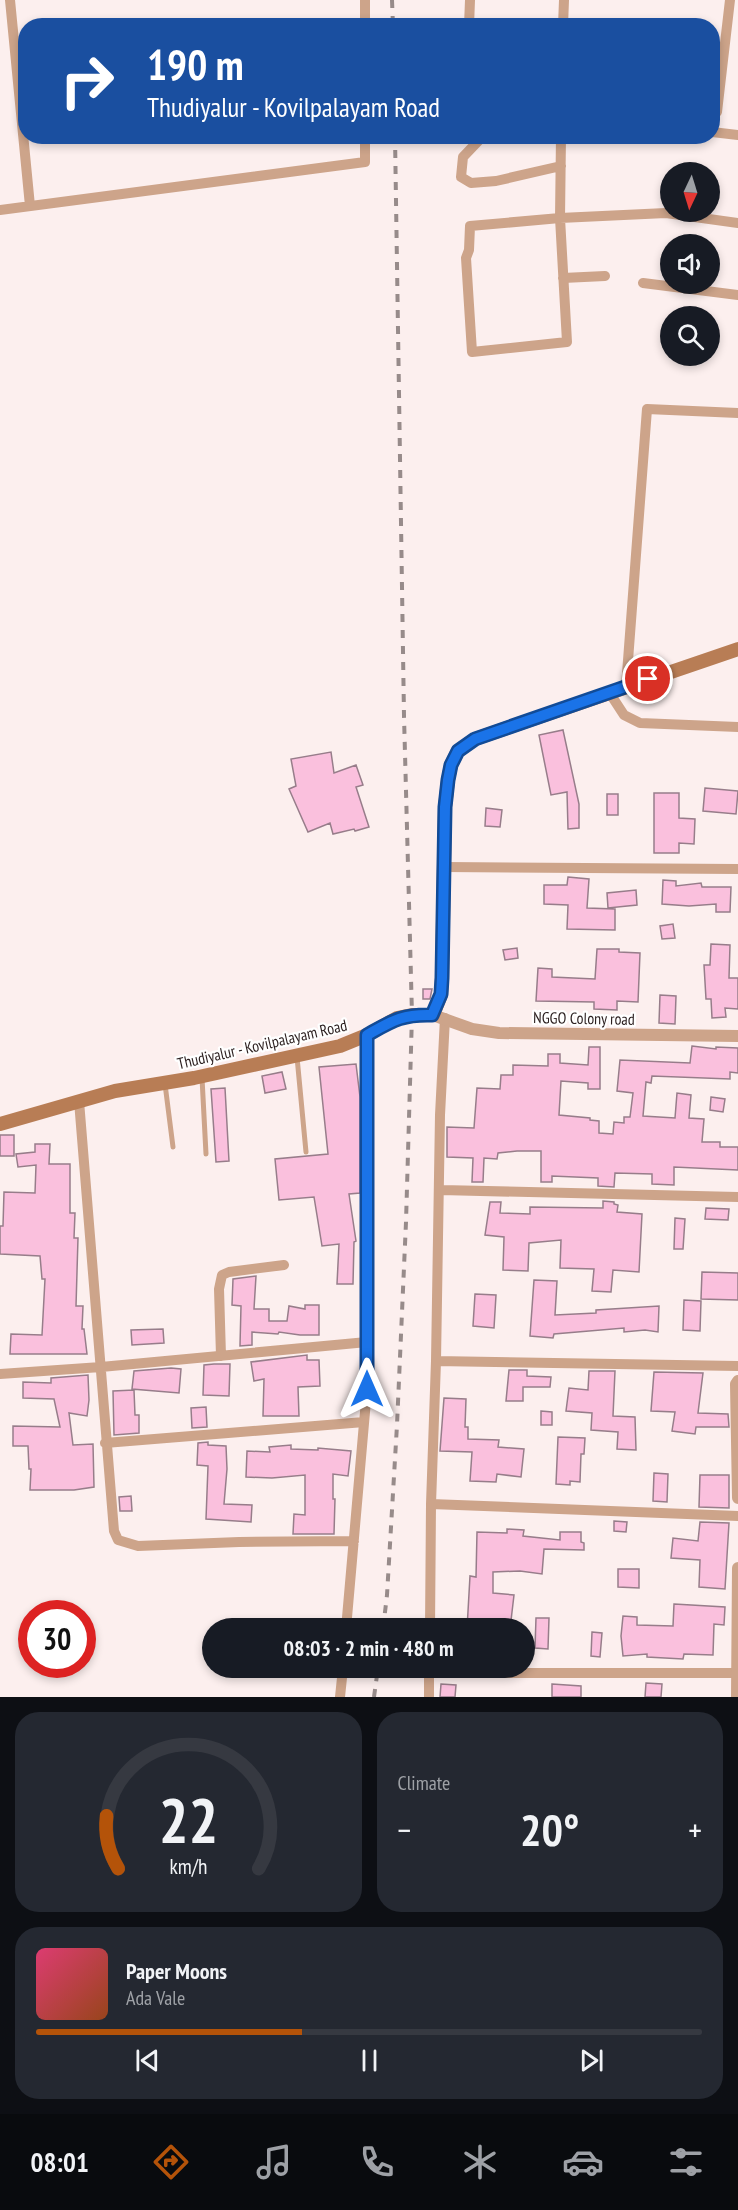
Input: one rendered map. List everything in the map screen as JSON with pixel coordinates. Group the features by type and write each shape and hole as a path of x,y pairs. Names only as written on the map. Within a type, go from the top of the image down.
{"main road":[{"path":"439,1017 442,978 445,807 451,765 458,751 475,739 738,649"},
{"name":"Thudiyalur - Kovilpalayam Road","path":"0,1124 115,1091 202,1076 340,1046 367,1035 396,1018 412,1015 439,1017"}],"street":[{"path":"10,0 18,82"},
{"path":"365,0 365,18"},
{"path":"470,0 470,18"},
{"path":"563,18 564,0"},
{"path":"720,50 730,0"},
{"path":"720,133 738,135"},
{"path":"24,144 30,206"},
{"path":"0,210 364,162 364,144"},
{"path":"475,144 463,157 461,177 471,183 496,181 561,166"},
{"path":"561,144 560,218 567,342 472,352 466,258 469,250 470,226 560,218 666,213 738,223"},
{"path":"563,278 605,276"},
{"path":"643,283 738,295"},
{"path":"626,687 646,409 738,413"},
{"path":"609,692 624,715 640,723 738,727"},
{"path":"444,867 738,869"},
{"path":"430,1618 431,1504 441,1190 439,1017"},
{"name":"NGGO Colony road","path":"439,1017 472,1029 499,1033 738,1036"},
{"path":"347,1618 367,1389 367,1035"},
{"path":"79,1101 105,1443 114,1531 118,1540 138,1546 354,1541"},
{"path":"441,1190 738,1197"},
{"path":"221,1356 219,1289 222,1275 229,1272 284,1265"},
{"path":"0,1374 367,1342"},
{"path":"436,1361 738,1366"},
{"path":"738,1381 736,1384 738,1498"},
{"path":"105,1443 364,1422"},
{"path":"431,1504 738,1516"},
{"path":"737,1697 738,1568"},
{"path":"535,1672 738,1673"},
{"path":"340,1697 342,1678"},
{"path":"429,1678 429,1697"}],"lane":[{"path":"297,1055 306,1152"},
{"path":"202,1076 206,1154"},
{"path":"164,1083 173,1147"}],"building":[{"path":"563,730 579,804 579,828 568,829 567,792 551,795 539,735"},
{"path":"331,752 334,773 356,765 363,785 356,787 369,827 333,834 330,823 308,832 289,789 296,786 291,759"},
{"path":"705,788 738,791 736,814 703,811"},
{"path":"654,793 679,793 679,818 695,819 694,844 679,843 679,853 654,853"},
{"path":"607,794 618,794 618,815 607,815"},
{"path":"486,808 502,810 500,827 485,826"},
{"path":"568,877 589,879 587,908 615,909 615,930 567,929 568,905 544,904 544,885 567,885"},
{"path":"663,880 676,881 676,886 701,883 702,887 731,887 730,912 716,912 716,904 689,906 662,904"},
{"path":"636,890 637,905 608,908 607,893"},
{"path":"673,924 675,938 662,939 660,926"},
{"path":"711,944 730,945 729,978 738,978 738,1009 725,1008 726,1017 712,1018 711,999 706,999 704,965 710,965"},
{"path":"517,948 518,958 505,960 503,950"},
{"path":"597,949 619,949 619,952 640,953 638,1002 617,1001 617,1010 594,1009 594,1002 536,1001 538,968 552,969 552,977 595,979"},
{"path":"423,989 432,989 430,999 423,999"},
{"path":"660,995 676,996 675,1024 659,1023"},
{"path":"692,1046 716,1049 716,1047 738,1048 738,1073 730,1072 730,1079 652,1076 651,1083 646,1082 643,1116 675,1118 677,1093 691,1095 689,1118 704,1119 702,1142 720,1142 720,1147 738,1147 738,1170 674,1167 674,1185 652,1184 652,1174 615,1173 614,1187 598,1186 598,1178 552,1176 552,1182 541,1182 541,1151 517,1151 498,1153 497,1159 484,1158 483,1182 472,1182 473,1158 447,1157 447,1127 474,1128 477,1088 500,1089 501,1075 513,1075 513,1065 548,1066 548,1054 560,1054 560,1063 588,1065 589,1047 600,1047 600,1089 588,1089 588,1083 561,1081 559,1115 599,1121 599,1133 613,1134 614,1122 624,1123 624,1117 630,1117 633,1093 617,1091 620,1060 690,1063"},
{"path":"356,1064 360,1097 360,1193 349,1194 356,1241 354,1242 353,1284 337,1284 339,1244 322,1246 314,1197 279,1200 275,1159 328,1154 319,1067"},
{"path":"282,1072 286,1089 265,1093 262,1076"},
{"path":"225,1088 229,1161 216,1162 211,1089"},
{"path":"711,1097 725,1099 723,1112 710,1110"},
{"path":"0,1135 14,1135 14,1156 0,1156"},
{"path":"35,1144 50,1144 49,1164 70,1164 70,1213 75,1213 74,1238 78,1238 76,1306 83,1306 82,1329 84,1329 87,1354 10,1354 11,1334 42,1335 45,1279 42,1279 40,1256 0,1254 0,1226 3,1226 4,1192 35,1193 36,1165 18,1167 16,1154 35,1152"},
{"path":"603,1201 614,1202 618,1205 617,1212 642,1214 639,1272 613,1270 611,1292 592,1291 594,1269 560,1268 561,1240 529,1243 528,1271 503,1270 504,1237 485,1235 490,1202 501,1202 500,1213 530,1214 530,1207 603,1208"},
{"path":"706,1208 729,1209 728,1220 705,1219"},
{"path":"675,1218 685,1219 683,1249 674,1249"},
{"path":"702,1272 738,1273 738,1300 701,1299"},
{"path":"256,1276 254,1309 269,1309 269,1321 287,1321 289,1306 305,1309 305,1305 319,1305 319,1335 252,1332 252,1345 240,1346 241,1306 232,1305 233,1279"},
{"path":"534,1280 557,1281 555,1315 659,1306 658,1332 645,1330 624,1332 624,1328 554,1334 553,1338 530,1336"},
{"path":"475,1294 496,1295 494,1328 473,1326"},
{"path":"684,1300 701,1301 700,1331 683,1330"},
{"path":"163,1329 164,1343 132,1345 131,1330"},
{"path":"307,1355 307,1360 319,1360 320,1386 298,1387 299,1416 263,1416 264,1379 254,1381 251,1362"},
{"path":"230,1364 229,1396 203,1395 204,1365"},
{"path":"181,1369 179,1393 132,1389 134,1371"},
{"path":"509,1370 527,1370 527,1376 551,1377 550,1387 523,1387 523,1401 506,1401"},
{"path":"589,1371 615,1371 613,1416 635,1417 636,1450 617,1449 618,1432 591,1430 592,1413 566,1411 569,1388 588,1390"},
{"path":"654,1372 703,1373 698,1413 728,1414 729,1427 696,1427 695,1434 672,1431 675,1412 651,1411"},
{"path":"88,1375 87,1416 69,1413 73,1445 93,1444 94,1487 74,1490 30,1490 31,1469 29,1469 28,1446 13,1446 13,1426 60,1427 54,1399 23,1398 23,1382 51,1383 51,1378"},
{"path":"134,1390 135,1415 139,1415 139,1433 114,1435 113,1391"},
{"path":"444,1398 466,1399 465,1427 468,1427 468,1439 499,1440 498,1447 524,1449 521,1477 497,1474 496,1482 470,1481 472,1452 440,1451"},
{"path":"206,1407 207,1427 192,1428 191,1408"},
{"path":"541,1411 552,1412 552,1425 541,1425"},
{"path":"558,1437 585,1438 584,1454 581,1454 580,1482 570,1481 570,1485 556,1484"},
{"path":"208,1442 208,1445 226,1446 224,1504 252,1505 251,1522 206,1519 208,1466 197,1465 198,1443"},
{"path":"291,1445 291,1449 318,1450 318,1448 351,1451 348,1476 333,1474 334,1534 293,1534 294,1514 305,1515 305,1475 272,1478 246,1477 247,1451 270,1452 269,1447"},
{"path":"654,1473 668,1474 667,1502 653,1501"},
{"path":"700,1475 729,1475 729,1508 699,1507"},
{"path":"131,1496 132,1511 120,1511 119,1497"},
{"path":"614,1521 627,1522 626,1532 614,1531"},
{"path":"700,1522 729,1523 725,1589 699,1587 700,1560 671,1558 673,1538 698,1541"},
{"path":"507,1529 524,1530 523,1536 560,1540 560,1532 581,1532 584,1550 544,1549 542,1574 520,1571 493,1572 493,1593 514,1595 511,1618 468,1618 470,1576 476,1577 477,1532 507,1533"},
{"path":"618,1569 639,1569 639,1588 618,1587"},
{"path":"674,1604 725,1607 724,1625 714,1624 713,1655 684,1654 683,1659 647,1657 647,1654 623,1656 621,1636 623,1616 637,1617 637,1625 673,1626"},
{"path":"536,1618 549,1618 548,1649 535,1648"},
{"path":"592,1632 602,1633 600,1657 591,1656"},
{"path":"646,1683 662,1684 661,1697 645,1697"},
{"path":"441,1684 456,1685 455,1697 440,1697"},
{"path":"552,1684 581,1686 581,1697 552,1697"}],"railway":[{"path":"392,0 393,18"},
{"path":"384,1618 397,1425 412,1015 404,716 395,144"},
{"path":"374,1697 377,1678"}],"route":[{"path":"367,1389 367,1035 396,1018 432,1015 437,1007 442,978 445,807 451,765 458,751 475,739 648,679"}]}
